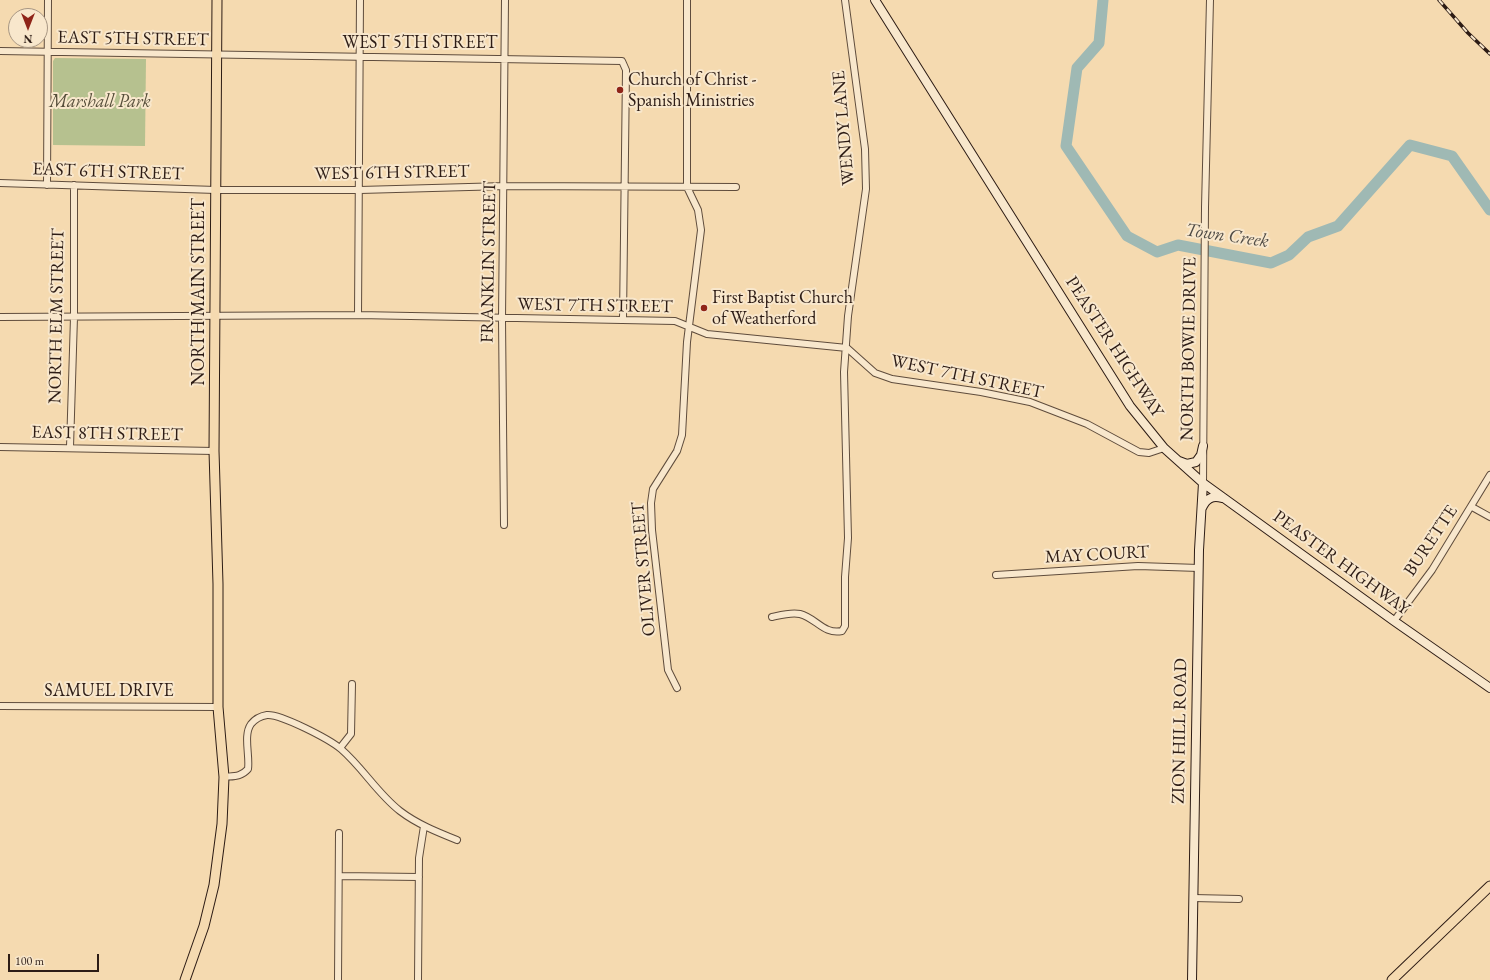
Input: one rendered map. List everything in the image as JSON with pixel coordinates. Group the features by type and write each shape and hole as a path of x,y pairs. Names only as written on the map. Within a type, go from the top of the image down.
{"main road":[{"name":"NORTH MAIN STREET","path":"185,980 204,926 214,885 222,824 224,776 218,707 218,584 214,451 218,0"},
{"name":"PEASTER HIGHWAY","path":"875,0 1130,406 1164,448 1203,483 1394,621 1490,688"},
{"path":"1177,461 1187,464 1196,462 1201,455 1203,446"},
{"name":"ZION HILL ROAD","path":"1192,980 1199,568 1203,483"},
{"path":"1201,509 1205,500 1217,496 1224,498"},
{"path":"1392,980 1490,886"}],"street":[{"path":"47,185 48,0"},
{"path":"358,315 360,190 360,0"},
{"name":"FRANKLIN STREET","path":"504,525 502,319 505,186 505,0"},
{"name":"OLIVER STREET","path":"677,688 668,670 652,530 651,503 653,489 677,451 682,435 683,386 701,230 698,210 687,187 687,0"},
{"name":"WENDY LANE","path":"772,617 798,614 808,617 828,631 836,632 842,631 845,626 845,576 848,538 844,372 847,348 848,316 866,189 865,149 845,0"},
{"name":"NORTH BOWIE DRIVE","path":"1203,483 1205,236 1210,0"},
{"name":"EAST 5TH STREET","path":"0,52 218,55"},
{"name":"WEST 5TH STREET","path":"218,55 359,58 506,58 622,61 626,70 624,186"},
{"name":"EAST 6TH STREET","path":"0,183 216,190"},
{"name":"NORTH ELM STREET","path":"70,447 74,317 74,186"},
{"name":"WEST 6TH STREET","path":"216,190 360,190 505,186 736,187"},
{"path":"623,319 624,186"},
{"name":"WEST 7TH STREET","path":"0,317 215,317 358,315 502,319 623,319 675,321 706,334 847,348 875,373 892,378 981,392 1030,402 1087,424 1139,452 1150,453 1164,448"},
{"name":"EAST 8TH STREET","path":"0,447 70,447 214,451"},
{"name":"BURETTE","path":"1394,621 1432,570 1472,507 1490,475"},
{"path":"1472,507 1490,517"},
{"name":"MAY COURT","path":"996,575 1138,566 1199,568"},
{"path":"340,748 350,734 352,724 352,684"},
{"name":"SAMUEL DRIVE","path":"0,706 218,707"},
{"path":"224,776 238,776 244,774 248,769 248,729 258,718 268,715 276,716 300,726 340,748 383,796 400,811 424,826 456,840"},
{"path":"418,980 419,877 424,826"},
{"path":"338,980 339,833"},
{"path":"339,876 419,877"},
{"path":"1193,898 1238,899"}],"green space":[{"name":"Marshall Park","path":"55,58 146,59 145,146 53,145 53,61"}],"waterway":[{"name":"Town Creek","path":"1103,0 1099,43 1077,68 1066,146 1127,236 1157,252 1178,245 1271,263 1289,255 1308,237 1338,226 1410,145 1452,156 1490,210"}],"railway":[{"path":"1439,0 1468,33 1490,54"}],"place":[{"name":"Church of Christ - Spanish Ministries","path":"620,90"},
{"name":"First Baptist Church of Weatherford","path":"704,308"}]}
